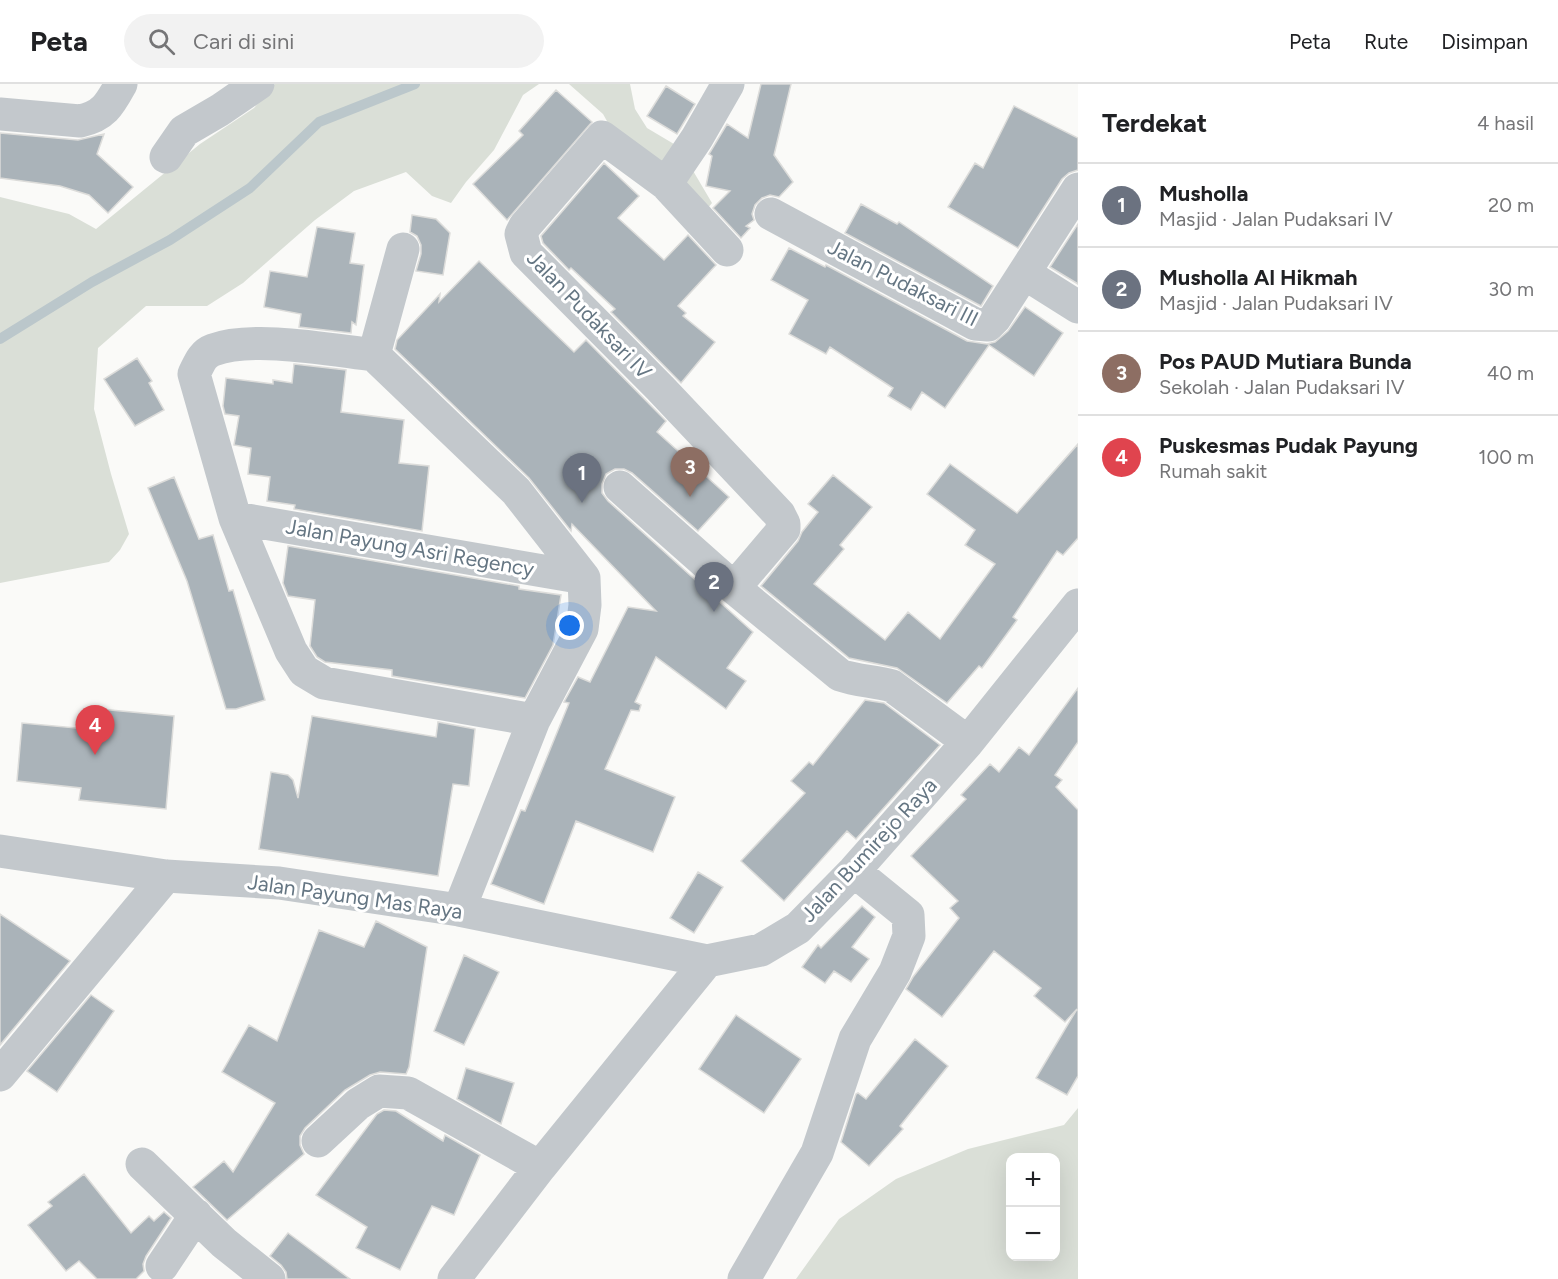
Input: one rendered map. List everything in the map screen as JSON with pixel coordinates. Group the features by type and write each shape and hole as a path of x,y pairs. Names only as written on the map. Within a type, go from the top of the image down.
{"street":[{"path":"166,157 184,131 258,84"},
{"path":"666,184 697,138 728,84"},
{"path":"0,114 80,121 93,119 114,96"},
{"name":"Jalan Pudaksari IV","path":"727,250 666,184 602,137 525,226 521,234 526,254 660,388 779,514 784,524 783,529 734,588"},
{"name":"Jalan Pudaksari III","path":"771,214 975,324 988,325 995,318 1078,189"},
{"path":"403,249 374,355 305,346 250,343 212,350 201,358 194,374 235,518 291,651 304,671 324,683 534,720"},
{"path":"1024,273 1078,307"},
{"name":"Jalan Payung Asri Regency","path":"374,355 516,491 584,578"},
{"path":"620,487 734,588 840,675 856,681 892,686 968,742"},
{"name":"Jalan Payung Asri Regency","path":"235,518 584,578"},
{"path":"459,910 534,720 582,629 585,605 584,578"},
{"name":"Jalan Bumirejo Raya","path":"707,961 761,950 798,928 854,871 968,742 1078,605"},
{"name":"Jalan Payung Mas Raya","path":"0,851 166,876 279,883 459,910 707,961"},
{"path":"744,1279 817,1153 855,1039 895,972 909,936 908,915 854,871"},
{"path":"0,1075 166,876"},
{"path":"454,1279 540,1167 707,961"},
{"path":"318,1141 358,1104 380,1091 408,1093 540,1167"},
{"path":"142,1164 224,1243 269,1279"},
{"path":"162,1266 196,1215"}],"shaded area":[{"path":"275,84 539,84 523,95 494,150 451,203 432,196 406,172 354,191 315,220 243,283 207,306 146,306 98,348 94,409 129,534 120,550 109,562 0,583 0,197 69,214 96,229 200,144 254,108"},
{"path":"569,84 630,84 635,109 647,128 679,147 712,203 698,220 631,164 603,114"},
{"path":"1078,1108 1078,1279 796,1279 839,1219 896,1179 968,1149 1064,1125"}],"building":[{"path":"761,84 791,84 774,155 793,182 779,197 770,195 762,198 755,205 752,214 754,220 746,226 750,228 741,238 713,208 730,191 706,186 712,156 709,154 727,124 748,138"},
{"path":"666,86 695,104 677,134 647,116"},
{"path":"556,90 592,122 507,220 473,184 523,135 519,131"},
{"path":"1014,106 1078,138 1078,170 1062,179 1018,248 948,207 975,163 983,168"},
{"path":"0,133 78,140 104,134 97,154 133,187 108,213 89,195 60,186 0,178"},
{"path":"604,163 639,196 618,218 664,260 688,235 716,265 678,306 686,313 683,316 715,342 681,383 611,312 615,309 571,268 569,270 543,243 541,236"},
{"path":"861,204 897,224 899,222 993,286 981,306 845,233"},
{"path":"412,215 436,219 450,233 443,275 416,271 421,245 417,236 410,232"},
{"path":"1078,224 1078,284 1050,267"},
{"path":"317,227 355,233 350,263 364,265 356,325 352,322 351,333 299,327 301,314 264,307 270,271 307,277"},
{"path":"789,248 825,267 826,265 967,341 987,344 995,342 1008,331 1025,307 1063,333 1034,376 989,345 945,408 922,392 911,410 888,396 893,388 830,347 826,354 789,334 808,300 771,280"},
{"path":"479,261 574,352 586,340 666,421 657,432 729,497 698,531 632,473 624,469 615,469 606,474 602,484 602,493 608,501 753,632 727,668 746,681 726,709 656,657 635,702 641,705 639,711 631,710 605,769 675,797 653,852 576,821 544,904 491,884 521,810 525,811 569,703 564,702 578,677 590,682 628,607 656,611 572,524 571,531 529,478 395,349 397,340 440,294 439,302"},
{"path":"137,358 152,381 149,383 164,410 135,426 104,379"},
{"path":"294,364 346,370 341,412 404,420 399,463 429,466 422,531 294,509 295,505 267,501 270,477 248,474 251,448 234,445 239,416 225,414 223,406 226,378 273,384 273,380 292,383"},
{"path":"1078,444 1078,538 1063,555 1057,551 1013,617 1017,620 982,668 979,666 947,703 897,668 849,658 761,586 798,541 802,532 818,512 808,504 833,475 872,507 840,545 844,549 814,584 885,640 908,612 940,639 995,564 965,545 975,530 927,494 950,464 1017,513"},
{"path":"174,477 199,539 213,535 229,591 233,590 265,700 236,709 226,709 187,581 148,488"},
{"path":"288,546 561,595 553,645 525,698 392,676 392,670 325,662 317,657 310,646 315,600 288,596 283,583"},
{"path":"1078,688 1078,742 1055,775 1062,780 1056,787 1078,810 1078,1076 1067,1095 1036,1078 1077,1009 1065,1022 1034,996 1041,988 994,951 942,1017 906,989 959,918 950,908 958,901 911,856 966,799 961,795 990,764 999,772 1019,747 1029,755"},
{"path":"865,700 884,703 940,745 856,839 847,831 784,901 741,861 805,793 791,781 809,762 813,765"},
{"path":"89,708 174,716 166,809 79,800 81,788 17,781 22,723 87,729"},
{"path":"312,716 436,737 438,722 475,729 469,786 453,784 438,876 259,849 271,772 288,775 293,780 298,798"},
{"path":"698,872 723,887 694,933 670,918"},
{"path":"862,906 875,917 852,947 869,959 851,982 834,971 825,983 802,967 818,945 821,948"},
{"path":"0,914 70,961 0,1045"},
{"path":"376,921 427,947 409,1067 406,1074 380,1072 370,1075 345,1090 305,1128 300,1136 300,1145 304,1154 227,1220 193,1187 224,1161 233,1172 275,1103 222,1072 249,1025 277,1041 319,930 364,947"},
{"path":"464,955 499,972 464,1045 434,1031"},
{"path":"91,995 114,1011 57,1092 27,1071"},
{"path":"736,1015 801,1059 764,1113 699,1069"},
{"path":"915,1039 948,1066 900,1126 903,1129 869,1166 841,1142 856,1094 866,1099"},
{"path":"466,1068 514,1083 501,1124 457,1099"},
{"path":"384,1110 396,1111 443,1141 445,1135 480,1155 454,1215 432,1206 400,1270 356,1248 367,1227 316,1195 377,1114"},
{"path":"84,1174 131,1233 149,1216 154,1221 164,1212 171,1218 146,1256 143,1264 144,1271 136,1279 97,1279 79,1261 66,1271 28,1225 52,1206 48,1202"},
{"path":"288,1233 350,1279 287,1279 286,1272 281,1265 270,1256"}],"waterway":[{"path":"0,339 92,282 170,240 250,188 319,122 415,84"}],"place":[{"name":"Pos PAUD Mutiara Bunda","path":"690,497"},
{"name":"Musholla","path":"582,503"},
{"name":"Musholla Al Hikmah","path":"714,612"},
{"name":"Puskesmas Pudak Payung","path":"95,755"}]}
